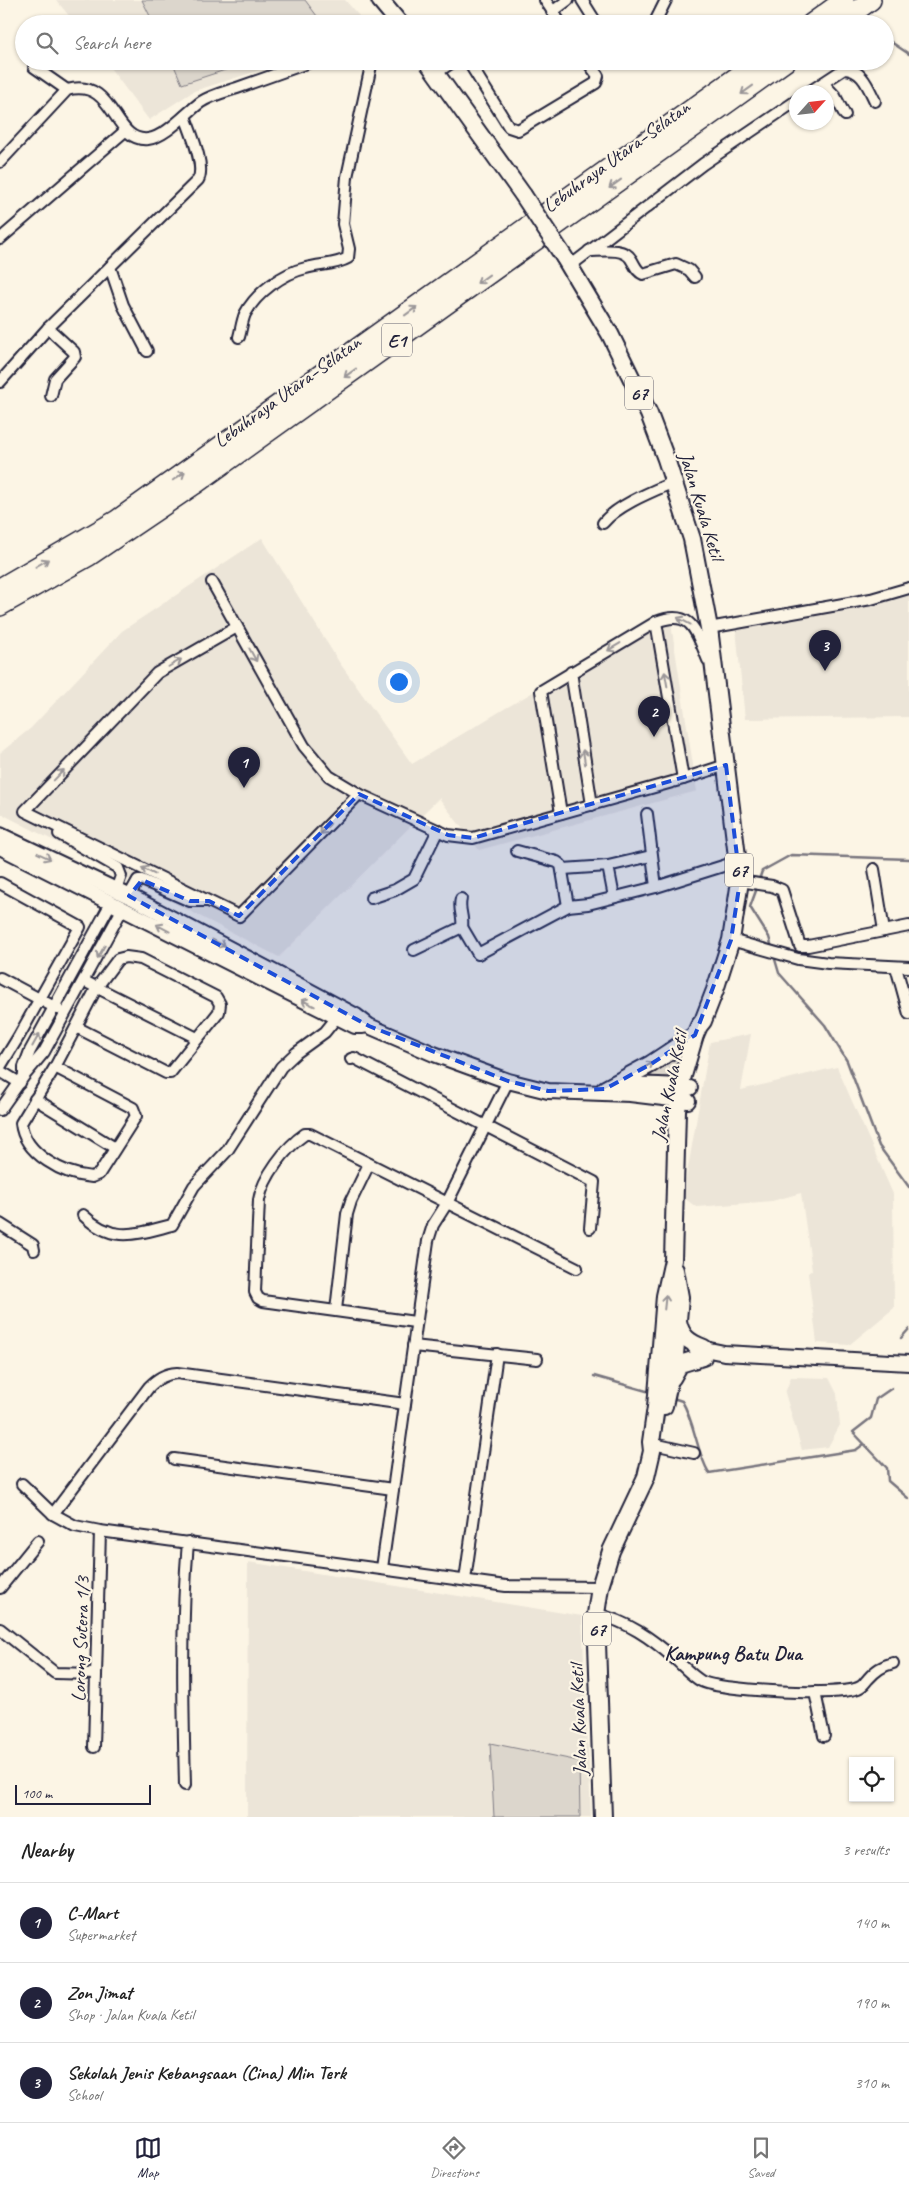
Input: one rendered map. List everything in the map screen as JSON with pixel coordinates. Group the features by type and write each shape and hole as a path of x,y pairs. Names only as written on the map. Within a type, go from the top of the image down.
{"highway":[{"path":"838,11 871,0"},
{"name":"Lebuhraya Utara–Selatan","path":"0,588 125,514 746,70"},
{"name":"Lebuhraya Utara–Selatan","path":"0,606 89,556 194,485 773,70"}],"main road":[{"path":"380,0 391,15"},
{"name":"Jalan Kuala Ketil","path":"434,70 523,195 567,261 615,343 648,414 674,482 697,557 709,628 739,862 747,881 731,940 699,1028 704,1028 684,1094 676,1159 673,1260 665,1296 668,1350 666,1385 651,1442 655,1448 646,1477 612,1551 600,1587 596,1614 603,1817"},
{"path":"0,835 337,1018 354,1026 369,1026"},
{"path":"0,846 120,899 308,990 356,1016 369,1026 412,1046 508,1081 548,1091 684,1094"},
{"path":"605,1090 651,1064 699,1028"},
{"path":"584,1093 630,1084 656,1083 684,1094"},
{"name":"Jalan Kuala Ketil","path":"668,1350 678,1321 680,1297 673,1260"},
{"path":"678,1321 680,1333 703,1352"},
{"path":"668,1350 909,1363"},
{"path":"666,1385 680,1364 703,1352"}],"street":[{"path":"545,0 554,15"},
{"path":"552,12 568,0"},
{"path":"582,0 591,15"},
{"path":"658,15 666,0"},
{"path":"37,70 67,90 84,89 96,93 112,108 125,131 148,139 163,132 210,98 287,70"},
{"path":"240,337 244,316 254,300 270,287 306,268 342,262 348,258 349,249 343,224 347,177 370,70"},
{"path":"474,70 509,127 518,130 596,83 598,76 594,70"},
{"path":"820,85 842,70"},
{"path":"853,70 862,78 875,101"},
{"path":"823,83 835,96 845,115"},
{"path":"0,162 67,90"},
{"path":"567,261 589,251 703,164 789,106"},
{"path":"0,382 48,328 200,177 200,163 185,116"},
{"path":"0,239 125,131"},
{"path":"589,251 624,253 631,258 636,269 643,274 676,264 689,270 695,277"},
{"path":"110,267 123,305 147,351"},
{"path":"48,328 74,352 75,357 55,379 51,396"},
{"path":"603,523 608,517 627,505 674,482"},
{"path":"212,582 304,746 329,776 359,794 448,835 473,838 683,779 726,765"},
{"path":"709,628 871,599 909,588"},
{"path":"561,813 541,691 656,622 673,616 685,619 696,631 714,675"},
{"path":"656,622 683,779"},
{"path":"237,627 153,677 25,811 239,916 359,794"},
{"path":"571,672 592,805"},
{"path":"647,814 656,887"},
{"path":"0,1110 44,1052 84,981 120,899 121,876 118,868 51,830 43,819"},
{"path":"371,898 395,890 414,879 438,830"},
{"path":"517,851 557,862 563,869 568,906"},
{"path":"563,869 608,866 651,856"},
{"path":"461,898 459,908 463,923 462,927 477,954 568,906 656,887 739,862"},
{"path":"608,866 614,897"},
{"path":"874,870 884,931"},
{"path":"22,1080 24,1067 30,1051 54,1006 120,899 135,884 142,880 190,901 209,902"},
{"path":"747,881 772,886 784,894 800,946 794,958"},
{"path":"0,883 80,927 0,1067"},
{"path":"800,946 909,926"},
{"path":"414,950 462,927"},
{"path":"731,940 794,958 828,963 909,967"},
{"path":"55,1067 135,1110 135,1120 99,1174 92,1178 66,1170 41,1157 30,1146 22,1132 21,1123 55,1067 76,1027 97,987 118,959 126,957 141,959 216,997 220,1004 219,1012 172,1072 168,1073 76,1027"},
{"path":"896,967 909,1014"},
{"path":"0,978 66,1013"},
{"path":"84,981 197,1038"},
{"path":"83,1215 95,1227 108,1233 136,1234 172,1224 194,1186 227,1151 281,1067 296,1053 325,1032 337,1018"},
{"path":"351,1060 354,1058 594,1182 590,1228"},
{"path":"0,1071 22,1080"},
{"path":"382,1568 415,1322 428,1241 434,1225 447,1203 508,1081"},
{"path":"35,1099 115,1148"},
{"path":"415,1322 263,1301 258,1298 255,1292 261,1186 267,1174 305,1134 310,1134 577,1268"},
{"path":"336,1310 347,1214 351,1201 370,1164"},
{"path":"0,1224 33,1245 34,1250"},
{"path":"413,1346 536,1359"},
{"path":"464,1580 498,1354"},
{"path":"53,1514 149,1387 166,1374 177,1373 405,1404"},
{"path":"655,1448 694,1453"},
{"path":"174,1459 393,1489"},
{"path":"22,1484 53,1514 75,1526 100,1531 506,1586 600,1587"},
{"name":"Lorong Sutera 1/3","path":"94,1747 100,1531"},
{"path":"0,1588 38,1541"},
{"path":"184,1785 183,1670 185,1579 188,1542"},
{"path":"596,1614 615,1618 632,1627 668,1653 701,1681 716,1686 786,1692 837,1692 861,1687 879,1668 893,1663"},
{"path":"0,1629 55,1673 96,1674"},
{"path":"815,1692 824,1736"}],"highlighted area":[{"path":"726,765 740,881 731,940 695,1035 651,1064 605,1089 548,1091 508,1081 369,1026 129,896 142,880 190,901 209,901 239,916 359,794 448,835 473,838"}],"shaded area":[{"path":"56,0 345,0 358,15 68,15"},
{"path":"142,0 305,0 316,15 150,15"},
{"path":"112,70 260,70 194,91 149,120"},
{"path":"176,70 225,70 182,84"},
{"path":"262,538 339,662 412,764 669,611 697,791 479,850 439,798 279,957 0,813 0,753 31,728 122,631"},
{"path":"909,592 909,717 745,719 736,629"},
{"path":"751,1034 741,1090 837,1067 893,1194 894,1308 849,1345 817,1343 808,1273 812,1270 801,1193 772,1201 696,1207 683,1197 710,1042"},
{"path":"685,1045 675,1078 658,1079 650,1075 653,1068"},
{"path":"791,1377 829,1378 837,1394 840,1425 828,1447 802,1450 785,1393"},
{"path":"248,1562 582,1616 591,1817 247,1817"},
{"path":"490,1743 579,1761 580,1817 494,1817"}],"waterway":[{"path":"894,44 909,54"},
{"path":"759,880 762,871 791,855 909,859"},
{"path":"757,888 750,907 769,937 772,948"},
{"path":"774,956 779,973 825,1025 847,1061 879,1146 909,1187"},
{"path":"901,1338 909,1329"},
{"path":"594,1376 650,1392"},
{"path":"892,1388 876,1399 871,1418 853,1432 887,1468 888,1481 909,1499"},
{"path":"673,1398 682,1401 693,1428 701,1456 709,1473 856,1450 864,1444"}],"place":[{"name":"Sekolah Jenis Kebangsaan (Cina) Min Terk","path":"825,671"},
{"name":"Zon Jimat","path":"654,737"},
{"name":"C-Mart","path":"244,788"}],"district":[{"name":"Kampung Batu Dua","path":"733,1653"}]}
